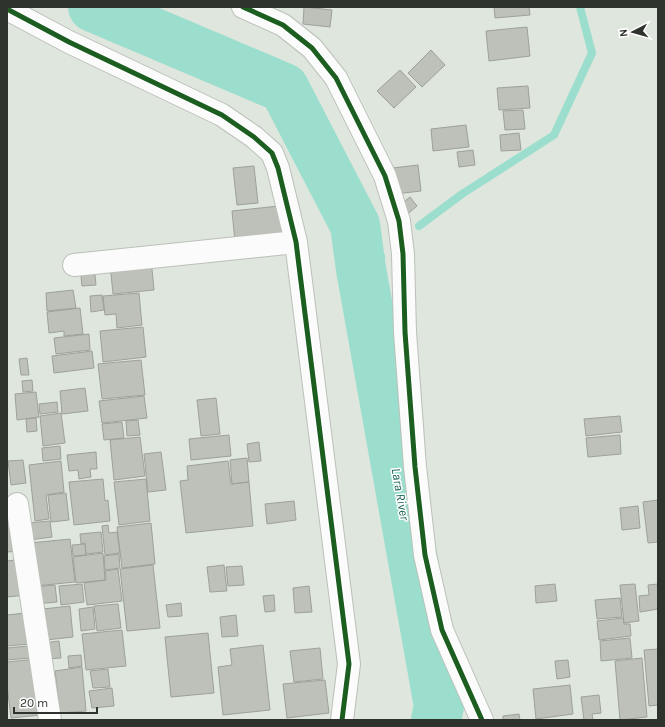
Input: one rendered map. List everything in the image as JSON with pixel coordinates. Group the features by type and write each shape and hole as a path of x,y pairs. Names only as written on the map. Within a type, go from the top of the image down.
{"street":[{"path":"243,7 283,25 312,48 336,78 385,176 399,221 403,254 405,332 415,467 425,555 442,630 482,720"},
{"path":"7,9 69,42 222,115 254,137 272,153 278,168 296,242 349,664 342,720"},
{"path":"74,265 296,242"},
{"path":"17,504 50,720"}],"building":[{"path":"304,7 332,10 330,27 303,24"},
{"path":"494,7 529,7 530,15 495,18"},
{"path":"527,27 530,56 489,61 486,31"},
{"path":"431,50 445,65 422,87 408,73"},
{"path":"400,70 416,87 394,108 377,91"},
{"path":"528,86 530,108 499,110 497,88"},
{"path":"523,110 525,129 505,130 503,111"},
{"path":"466,125 469,147 433,151 431,129"},
{"path":"519,133 521,150 501,151 500,135"},
{"path":"473,150 475,165 459,167 457,152"},
{"path":"418,165 421,191 395,194 393,168"},
{"path":"254,166 258,203 237,205 233,168"},
{"path":"410,197 417,206 404,217 396,208"},
{"path":"279,206 282,237 235,242 232,211"},
{"path":"151,259 154,290 113,294 110,264"},
{"path":"94,266 96,285 82,286 80,267"},
{"path":"73,290 76,308 47,311 46,293"},
{"path":"139,293 142,325 117,328 116,314 105,315 103,296"},
{"path":"102,295 104,310 91,312 90,296"},
{"path":"80,308 83,334 64,336 64,331 49,333 47,312"},
{"path":"143,327 146,357 103,362 100,331"},
{"path":"89,334 90,350 56,354 54,338"},
{"path":"92,351 94,368 54,373 52,356"},
{"path":"27,358 29,375 21,375 19,359"},
{"path":"141,360 145,395 102,399 98,364"},
{"path":"32,380 33,391 23,392 22,381"},
{"path":"85,388 88,411 62,414 60,391"},
{"path":"36,392 39,417 17,420 15,394"},
{"path":"144,396 147,418 102,423 99,401"},
{"path":"216,398 220,434 201,436 197,400"},
{"path":"57,402 58,412 40,414 39,404"},
{"path":"61,413 65,443 43,446 40,416"},
{"path":"620,416 622,432 586,436 584,419"},
{"path":"36,418 37,431 27,432 26,419"},
{"path":"138,420 140,435 127,436 126,421"},
{"path":"122,422 124,438 104,440 102,424"},
{"path":"229,435 231,456 191,460 189,439"},
{"path":"620,435 621,454 588,457 586,438"},
{"path":"140,437 145,476 114,480 110,440"},
{"path":"259,442 261,461 249,462 247,444"},
{"path":"60,446 61,459 43,461 42,448"},
{"path":"96,452 97,469 90,469 91,477 79,479 78,470 69,471 67,455"},
{"path":"161,452 166,490 148,492 144,454"},
{"path":"247,458 249,482 232,484 230,460"},
{"path":"23,460 26,483 11,485 8,461"},
{"path":"61,461 64,492 46,495 49,519 35,521 29,465"},
{"path":"228,461 231,484 249,482 253,526 186,533 180,481 188,480 187,466"},
{"path":"103,479 105,501 108,500 110,521 74,525 69,482"},
{"path":"146,479 150,521 119,525 114,482"},
{"path":"66,493 69,520 51,522 48,495"},
{"path":"658,500 658,542 648,543 643,502"},
{"path":"294,501 296,520 267,524 265,504"},
{"path":"638,506 640,528 622,530 620,508"},
{"path":"50,521 52,537 29,540 27,523"},
{"path":"151,523 155,564 122,568 117,527"},
{"path":"108,525 109,533 117,532 120,553 105,555 102,526"},
{"path":"18,527 21,551 7,552 7,528"},
{"path":"101,532 103,552 86,554 85,543 81,544 80,534"},
{"path":"70,539 75,582 35,586 30,543"},
{"path":"85,544 86,555 73,556 72,545"},
{"path":"103,553 105,580 76,583 73,557"},
{"path":"119,554 120,568 105,570 104,556"},
{"path":"23,559 26,595 7,597 7,561"},
{"path":"153,565 160,628 127,631 120,569"},
{"path":"224,565 227,591 210,592 207,567"},
{"path":"242,566 244,585 228,586 226,567"},
{"path":"118,569 122,601 87,605 84,583 106,580 105,571"},
{"path":"82,584 84,602 61,605 59,586"},
{"path":"555,584 557,601 536,603 535,586"},
{"path":"635,584 639,621 624,623 620,585"},
{"path":"658,584 658,609 640,612 639,596 649,595 648,585"},
{"path":"55,585 57,602 36,604 34,587"},
{"path":"309,586 312,612 295,613 293,588"},
{"path":"274,595 275,611 265,612 263,596"},
{"path":"620,598 622,617 597,619 595,600"},
{"path":"181,603 182,616 168,617 166,605"},
{"path":"118,604 121,628 97,631 94,606"},
{"path":"70,606 73,637 46,640 43,609"},
{"path":"93,607 95,629 81,631 79,609"},
{"path":"25,613 29,644 7,646 7,615"},
{"path":"236,615 238,636 222,637 220,617"},
{"path":"623,618 624,624 630,624 631,636 599,640 597,621"},
{"path":"122,630 126,666 86,670 82,634"},
{"path":"208,633 214,693 171,697 165,637"},
{"path":"630,638 632,658 601,661 600,641"},
{"path":"59,641 61,658 45,659 44,643"},
{"path":"263,645 270,710 223,715 218,667 232,665 230,649"},
{"path":"28,646 29,658 7,660 7,648"},
{"path":"320,648 323,679 294,682 290,651"},
{"path":"658,649 658,705 649,706 644,650"},
{"path":"81,655 82,666 69,668 68,656"},
{"path":"642,658 647,717 620,720 615,661"},
{"path":"36,659 42,715 11,718 7,685 7,662"},
{"path":"568,660 570,677 557,679 555,661"},
{"path":"82,667 86,711 60,713 55,671"},
{"path":"108,669 110,687 93,688 90,671"},
{"path":"325,680 329,713 287,718 283,684"},
{"path":"570,685 573,714 536,719 533,689"},
{"path":"112,688 114,706 92,708 89,691"},
{"path":"599,695 601,713 592,714 593,720 584,720 581,697"},
{"path":"519,714 520,720 503,720 503,716"}],"waterway":[{"name":"Lara River","path":"93,7 284,88 355,225 361,269 439,706 436,720"},
{"path":"419,226 462,194 554,135 592,53 580,7"},
{"path":"361,269 381,256"}],"cycle path":[{"path":"243,7 283,25 312,48 336,78 385,176 399,221 403,254 405,332 415,467 425,555 442,630 482,720"},
{"path":"7,9 69,42 222,115 254,137 272,153 278,168 296,242 349,664 342,720"}]}
